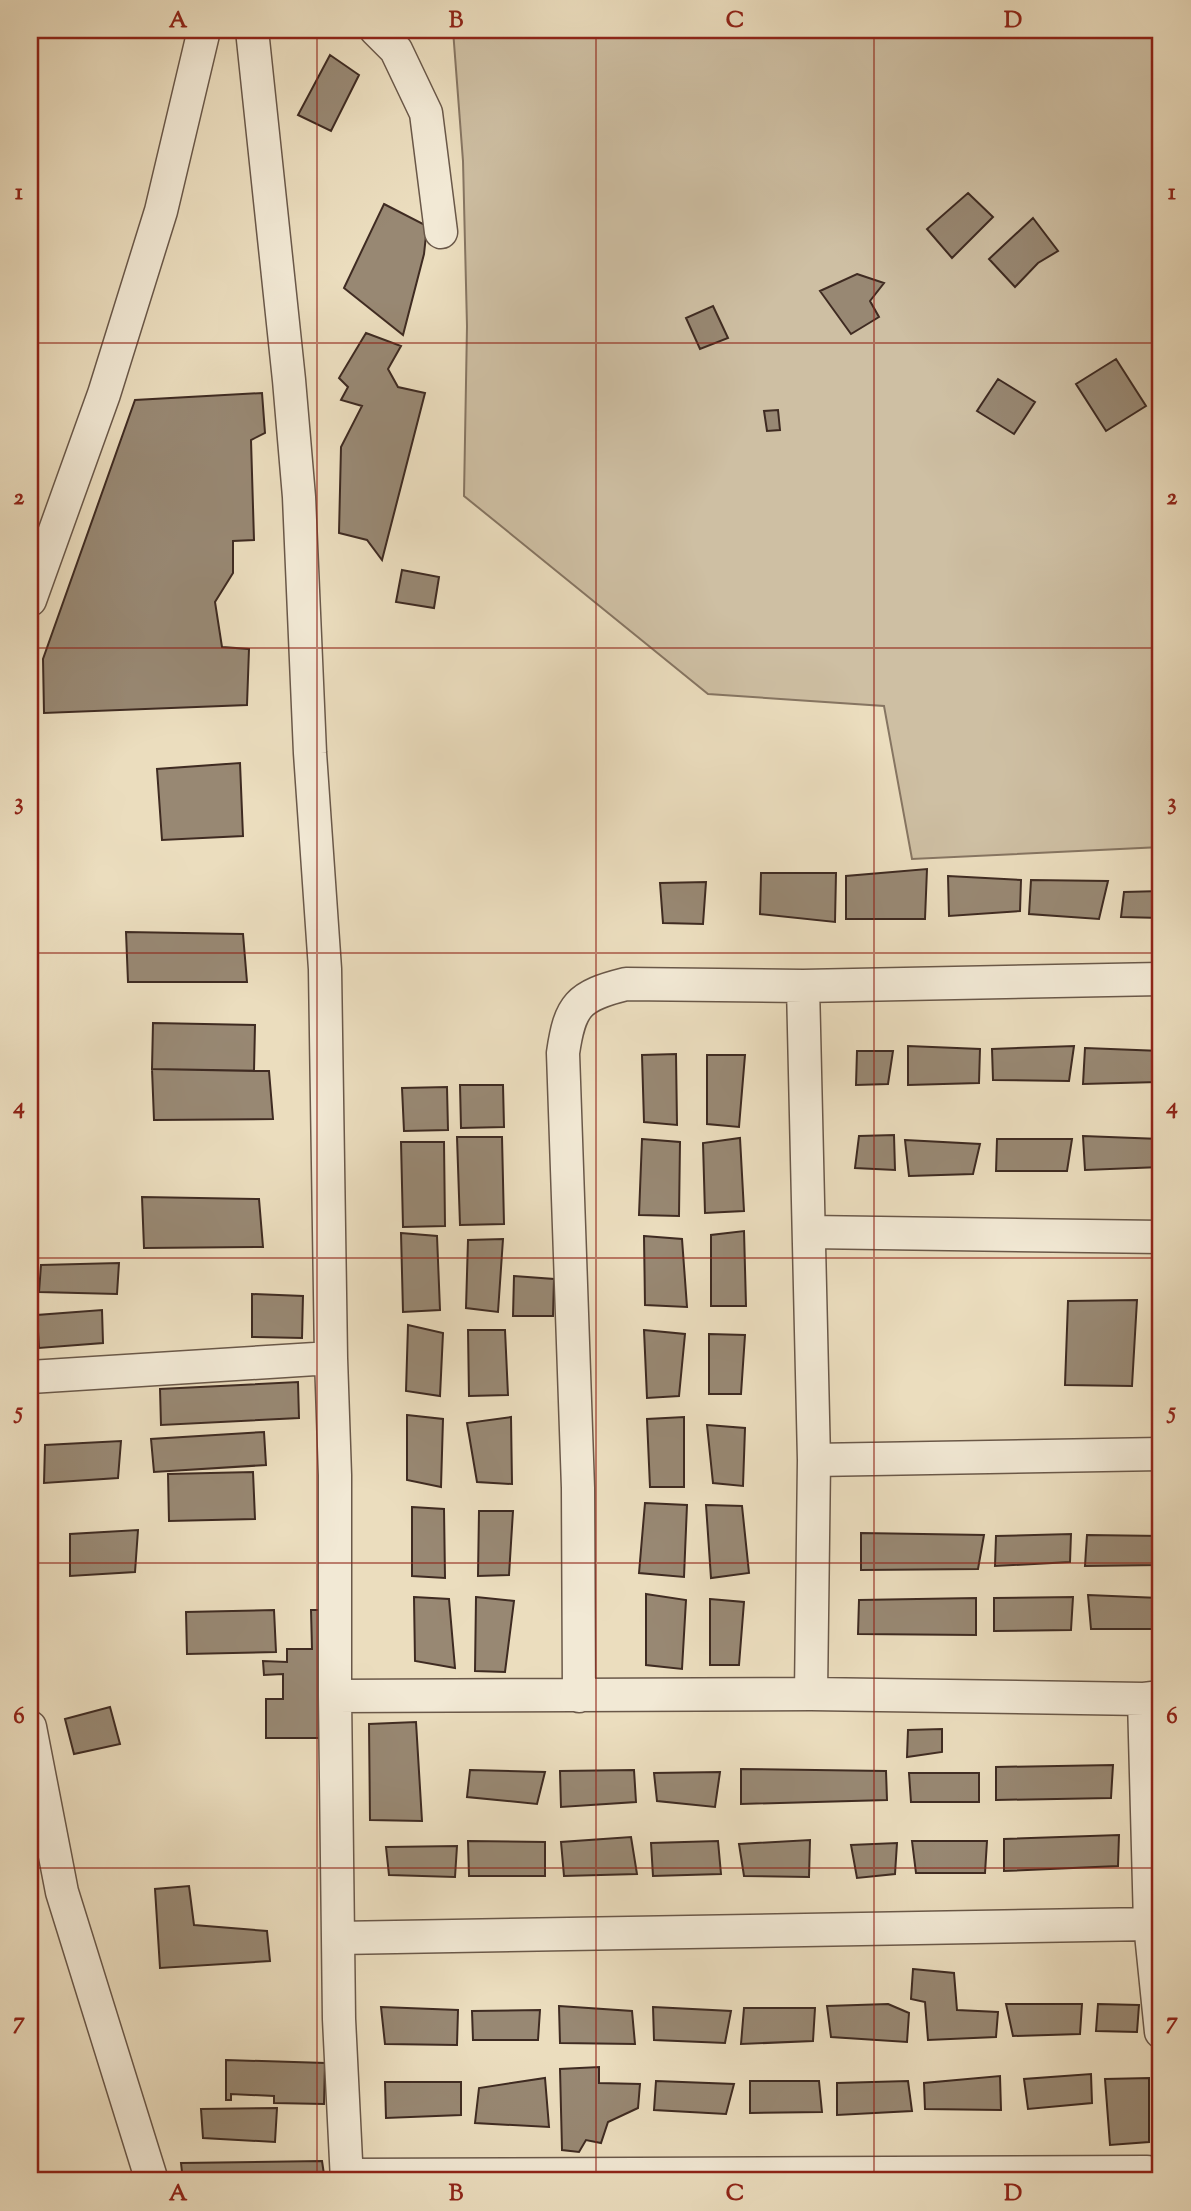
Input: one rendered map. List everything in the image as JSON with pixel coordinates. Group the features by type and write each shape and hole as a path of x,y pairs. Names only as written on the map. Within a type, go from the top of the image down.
{"street":[{"path":"30,600 104,394 161,211 204,30"},
{"path":"252,30 299,498 310,753 325,969 335,1475 339,2019 347,2178 1150,2169"},
{"path":"376,30 396,50 426,113 441,232"},
{"path":"579,1696 578,1488 563,1053 568,1021 581,1004 597,991 626,984 803,986 1161,979"},
{"path":"803,986 814,1460 811,1694"},
{"path":"810,1232 1161,1237"},
{"path":"30,1377 331,1358"},
{"path":"814,1460 1161,1454"},
{"path":"335,1696 811,1694 1152,1698 1150,1924 1161,2032"},
{"path":"30,1727 62,1892 152,2181"},
{"path":"338,1938 1150,1924"}],"shaded area":[{"path":"453,30 1161,30 1161,847 912,859 884,706 708,694 464,496 467,326 463,161"}],"building":[{"path":"330,55 359,75 331,131 298,115"},
{"path":"968,193 993,217 952,258 927,229"},
{"path":"384,204 427,226 424,254 403,335 344,288"},
{"path":"1033,218 1058,251 1038,263 1015,287 989,259"},
{"path":"857,274 884,283 870,301 879,317 851,334 820,291"},
{"path":"713,306 728,338 700,349 686,318"},
{"path":"366,333 401,346 388,369 398,387 425,393 382,560 367,540 339,533 341,447 362,406 341,400 348,387 339,378"},
{"path":"1116,359 1146,406 1106,431 1076,384"},
{"path":"998,379 1035,402 1014,434 977,411"},
{"path":"262,393 265,433 251,440 254,540 233,541 233,573 215,602 222,647 249,649 247,705 44,713 43,659 135,400"},
{"path":"778,410 780,430 767,431 764,411"},
{"path":"402,570 439,577 434,608 396,602"},
{"path":"240,763 243,836 162,840 157,769"},
{"path":"927,869 925,919 846,919 846,876"},
{"path":"761,873 836,873 835,922 760,914"},
{"path":"948,876 1021,880 1020,911 949,916"},
{"path":"1031,880 1108,881 1099,919 1029,914"},
{"path":"706,882 703,924 663,923 660,883"},
{"path":"1161,891 1161,918 1121,917 1124,892"},
{"path":"126,932 243,934 247,982 128,982"},
{"path":"153,1023 255,1025 254,1071 152,1069"},
{"path":"908,1046 980,1049 979,1083 908,1085"},
{"path":"1074,1046 1069,1081 993,1080 992,1049"},
{"path":"1085,1048 1161,1051 1158,1082 1083,1084"},
{"path":"857,1051 893,1051 888,1084 856,1085"},
{"path":"676,1054 677,1125 644,1122 642,1055"},
{"path":"707,1055 745,1055 739,1127 707,1124"},
{"path":"152,1069 269,1071 273,1119 154,1120"},
{"path":"460,1085 503,1085 504,1127 461,1128"},
{"path":"447,1087 448,1130 404,1131 402,1088"},
{"path":"894,1135 895,1170 855,1168 859,1136"},
{"path":"1083,1136 1160,1139 1161,1167 1085,1170"},
{"path":"457,1137 502,1137 504,1224 460,1225"},
{"path":"740,1138 744,1211 705,1213 703,1143"},
{"path":"642,1139 680,1142 679,1216 639,1215"},
{"path":"997,1139 1072,1139 1067,1171 996,1171"},
{"path":"905,1140 980,1144 973,1174 909,1176"},
{"path":"401,1142 444,1142 445,1226 403,1227"},
{"path":"142,1197 259,1199 263,1247 144,1248"},
{"path":"744,1231 746,1306 711,1306 711,1235"},
{"path":"401,1233 437,1236 440,1310 403,1312"},
{"path":"644,1236 682,1239 687,1307 645,1305"},
{"path":"503,1239 498,1312 466,1308 468,1240"},
{"path":"119,1263 117,1294 39,1292 41,1265"},
{"path":"514,1276 554,1279 553,1316 513,1316"},
{"path":"252,1294 303,1296 302,1338 252,1337"},
{"path":"1137,1300 1132,1386 1065,1385 1068,1301"},
{"path":"102,1310 103,1343 39,1348 37,1315"},
{"path":"408,1325 443,1333 440,1396 406,1391"},
{"path":"468,1330 505,1330 508,1395 469,1396"},
{"path":"644,1330 685,1334 679,1396 647,1398"},
{"path":"709,1334 745,1335 741,1394 709,1394"},
{"path":"298,1382 299,1418 161,1425 160,1389"},
{"path":"407,1415 443,1419 441,1487 407,1480"},
{"path":"511,1417 512,1484 477,1482 467,1423"},
{"path":"684,1417 684,1487 650,1487 647,1419"},
{"path":"707,1425 745,1428 743,1486 713,1483"},
{"path":"264,1432 266,1465 154,1472 151,1439"},
{"path":"121,1441 118,1478 44,1483 45,1445"},
{"path":"253,1472 255,1519 169,1521 168,1474"},
{"path":"645,1503 687,1505 684,1577 639,1573"},
{"path":"706,1505 742,1506 749,1573 711,1578"},
{"path":"412,1507 444,1509 445,1578 412,1576"},
{"path":"479,1511 513,1511 509,1575 478,1576"},
{"path":"138,1530 135,1572 70,1576 70,1534"},
{"path":"861,1533 984,1535 978,1569 861,1570"},
{"path":"1071,1534 1070,1562 995,1566 996,1536"},
{"path":"1087,1535 1161,1536 1161,1565 1085,1566"},
{"path":"646,1594 686,1600 682,1669 646,1665"},
{"path":"1088,1595 1159,1598 1159,1629 1091,1629"},
{"path":"414,1597 449,1599 455,1668 415,1661"},
{"path":"476,1597 514,1601 505,1672 475,1671"},
{"path":"1073,1597 1071,1630 994,1631 994,1598"},
{"path":"976,1598 976,1635 858,1634 859,1600"},
{"path":"710,1599 744,1602 739,1665 710,1665"},
{"path":"274,1610 276,1652 187,1654 186,1612"},
{"path":"311,1610 335,1610 329,1738 266,1738 266,1699 283,1699 283,1674 264,1675 263,1661 287,1662 287,1649 312,1649"},
{"path":"110,1707 120,1744 74,1754 65,1719"},
{"path":"416,1722 422,1821 370,1820 369,1724"},
{"path":"942,1729 942,1752 907,1757 908,1730"},
{"path":"1113,1765 1111,1798 996,1800 996,1767"},
{"path":"741,1769 886,1771 887,1800 741,1804"},
{"path":"470,1770 545,1772 537,1804 467,1797"},
{"path":"634,1770 636,1802 561,1807 560,1771"},
{"path":"720,1772 715,1807 657,1801 654,1773"},
{"path":"909,1773 979,1773 979,1802 911,1802"},
{"path":"1119,1835 1118,1866 1004,1871 1004,1839"},
{"path":"631,1837 637,1874 564,1876 561,1842"},
{"path":"810,1840 809,1877 744,1876 739,1844"},
{"path":"468,1841 545,1842 545,1876 469,1876"},
{"path":"718,1841 721,1874 653,1876 651,1843"},
{"path":"912,1841 987,1841 985,1873 916,1873"},
{"path":"897,1843 895,1874 857,1878 851,1845"},
{"path":"457,1846 455,1877 389,1875 386,1847"},
{"path":"189,1886 194,1925 267,1931 270,1961 160,1968 155,1889"},
{"path":"913,1969 954,1973 957,2010 998,2012 996,2037 928,2040 925,2002 911,1999"},
{"path":"888,2004 909,2013 907,2042 831,2037 827,2006"},
{"path":"1006,2004 1082,2004 1080,2034 1013,2036"},
{"path":"1098,2004 1139,2005 1137,2032 1096,2031"},
{"path":"559,2006 632,2011 635,2044 560,2043"},
{"path":"381,2007 458,2010 457,2045 385,2044"},
{"path":"653,2007 731,2011 725,2043 654,2040"},
{"path":"744,2008 815,2008 813,2041 741,2044"},
{"path":"540,2010 538,2040 473,2040 472,2011"},
{"path":"226,2060 325,2063 324,2104 274,2103 274,2096 231,2094 231,2100 226,2100"},
{"path":"599,2067 599,2083 640,2084 638,2108 608,2122 601,2143 586,2140 579,2152 562,2150 560,2069"},
{"path":"1091,2074 1092,2103 1028,2109 1024,2079"},
{"path":"1000,2076 1001,2110 925,2109 924,2083"},
{"path":"545,2078 549,2127 475,2123 479,2088"},
{"path":"1149,2078 1149,2142 1110,2145 1105,2079"},
{"path":"656,2081 734,2084 726,2114 654,2110"},
{"path":"750,2081 819,2081 822,2112 750,2113"},
{"path":"908,2081 912,2111 837,2115 837,2083"},
{"path":"385,2082 461,2082 461,2115 386,2118"},
{"path":"277,2108 275,2142 203,2138 201,2109"},
{"path":"322,2161 325,2181 183,2181 181,2163"}]}
